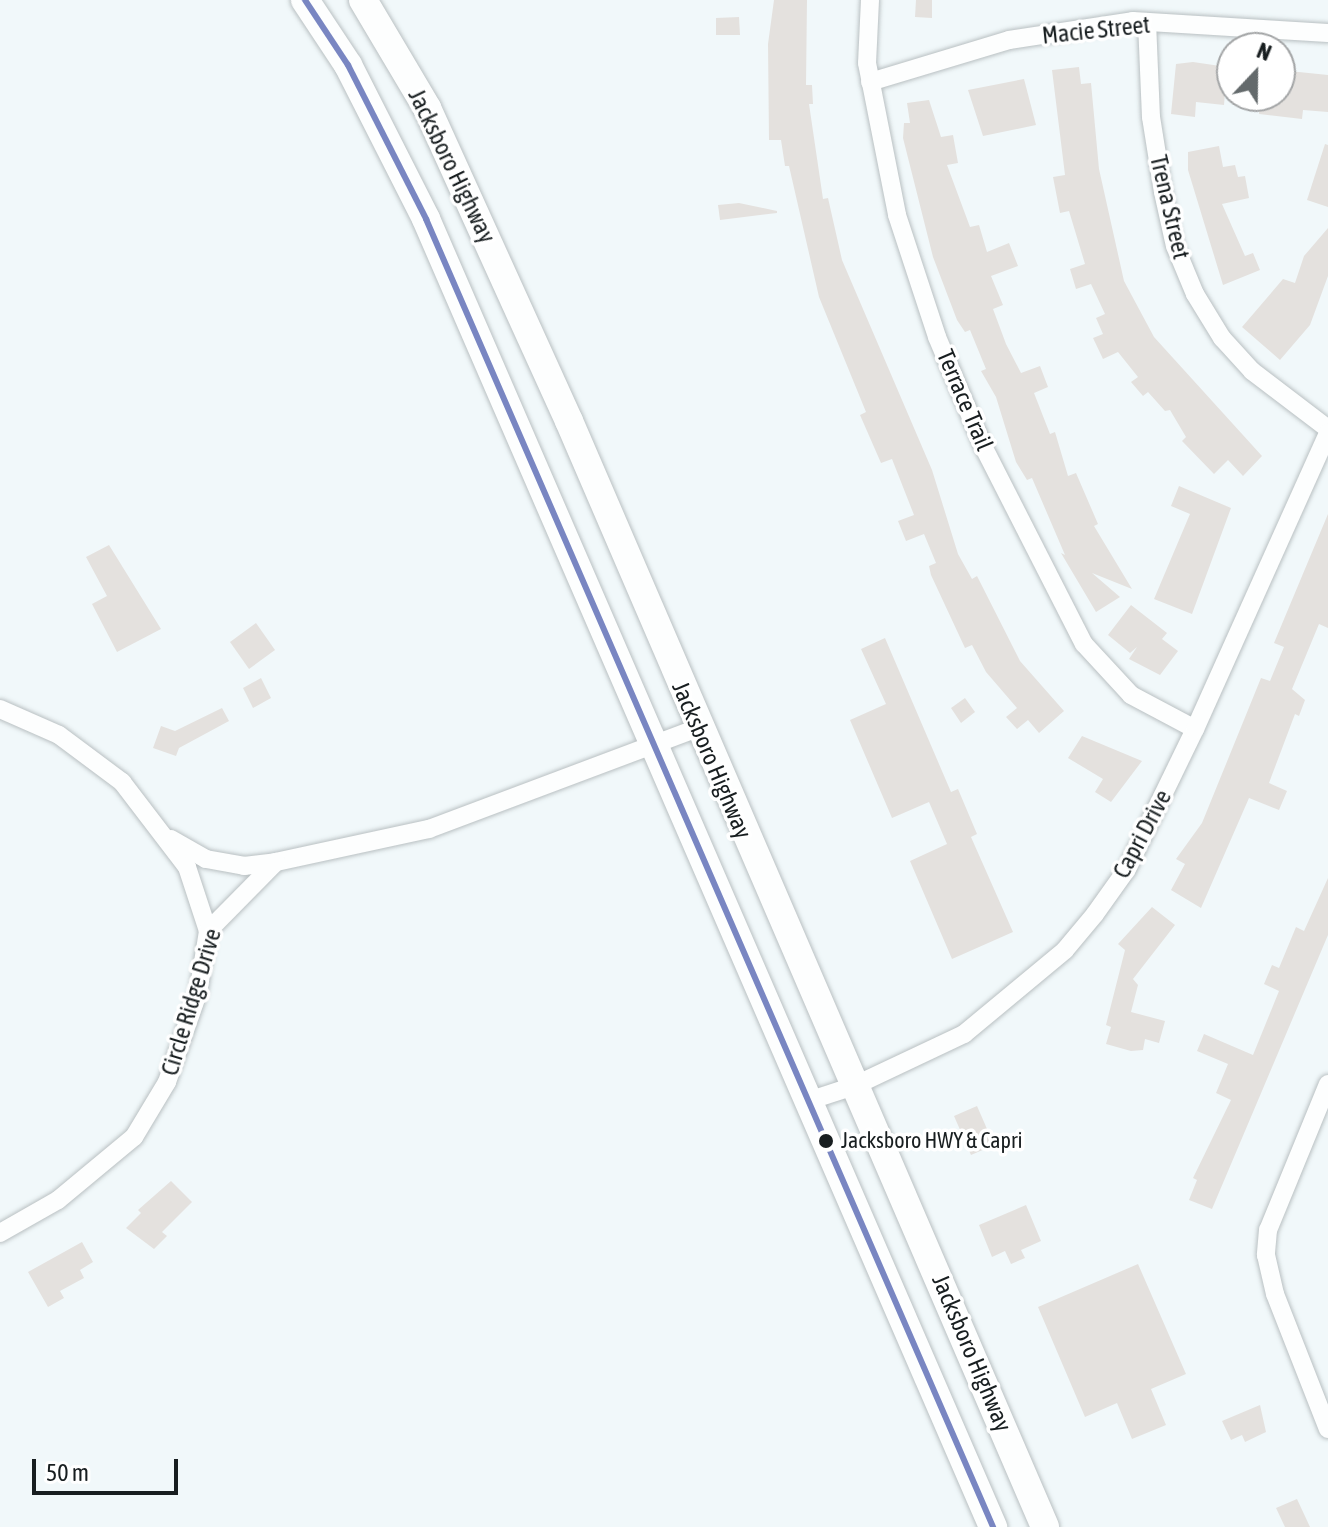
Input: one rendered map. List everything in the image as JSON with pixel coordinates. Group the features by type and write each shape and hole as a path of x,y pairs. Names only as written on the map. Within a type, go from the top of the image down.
{"main road":[{"name":"Jacksboro Highway","path":"305,0 348,65 426,219 993,1527"},
{"name":"Jacksboro Highway","path":"363,0 455,167 1045,1527"}],"street":[{"name":"Terrace Trail","path":"870,0 870,82 897,215 937,337 998,474 1084,644 1105,672 1131,695 1195,729"},
{"name":"Macie Street","path":"870,82 1009,40 1147,22 1328,33"},
{"name":"Trena Street","path":"1147,22 1151,117 1163,192 1175,246 1195,294 1222,338 1252,371 1328,431"},
{"name":"Capri Drive","path":"808,1101 854,1086 964,1034 1065,950 1127,869 1195,729 1328,431"},
{"path":"0,709 59,735 122,782 171,839 196,888 208,931"},
{"path":"171,839 206,859 244,866 276,862 429,829 698,728"},
{"name":"Circle Ridge Drive","path":"0,1233 58,1200 134,1137 167,1082 198,993 208,931 276,862"},
{"path":"1328,1084 1268,1230 1266,1255 1275,1294 1328,1429"}],"building":[{"path":"774,0 807,0 806,85 812,85 813,104 809,104 823,199 828,198 842,260 932,470 958,554 972,579 977,576 1020,661 1064,711 1039,733 1028,720 1017,729 1006,717 1017,708 986,672 972,645 965,648 931,575 929,566 936,563 924,534 906,541 898,521 914,515 892,459 881,463 860,415 866,412 819,297 781,140 769,140 768,44"},
{"path":"916,0 932,0 932,18 915,17"},
{"path":"739,17 740,35 716,35 716,18"},
{"path":"1193,62 1216,65 1216,104 1196,102 1195,117 1171,114 1176,64"},
{"path":"1079,67 1081,84 1091,83 1099,169 1124,281 1154,337 1262,456 1243,476 1228,460 1214,474 1182,441 1186,437 1170,410 1165,411 1148,392 1143,396 1131,382 1138,377 1118,352 1103,359 1093,338 1103,334 1096,318 1105,314 1091,284 1076,289 1070,269 1085,264 1069,211 1060,213 1053,177 1065,175 1052,70"},
{"path":"1296,72 1328,75 1328,112 1303,110 1302,119 1259,114 1296,112"},
{"path":"1024,79 1036,125 983,136 968,90"},
{"path":"929,100 941,137 953,135 958,163 947,165 970,227 979,225 987,252 1009,243 1018,266 991,276 1003,305 993,309 1006,344 1021,373 1040,366 1048,387 1034,393 1050,434 1055,432 1068,476 1076,473 1098,524 1094,526 1132,589 1092,573 1120,597 1096,612 1061,553 1065,555 1032,478 1027,480 1016,462 996,397 981,371 986,369 970,330 965,332 957,320 933,257 903,138 904,123 910,123 907,103"},
{"path":"1325,144 1328,145 1328,207 1307,200"},
{"path":"1219,146 1223,167 1235,165 1238,177 1245,176 1249,198 1222,204 1245,256 1253,253 1260,270 1223,285 1188,170 1188,152"},
{"path":"739,203 777,213 720,220 718,205"},
{"path":"1328,228 1328,276 1310,325 1280,360 1242,327 1283,279 1295,283 1304,256"},
{"path":"1179,486 1231,508 1192,614 1154,599 1190,514 1171,506"},
{"path":"1328,514 1328,628 1319,624 1292,689 1305,700 1299,716 1295,714 1269,783 1287,791 1279,810 1249,798 1201,908 1171,890 1185,864 1176,859 1202,823 1261,678 1270,681 1284,647 1274,643"},
{"path":"109,545 161,629 117,652 92,604 107,596 86,557"},
{"path":"1131,605 1167,633 1162,639 1178,651 1160,675 1129,659 1137,647 1130,653 1108,635"},
{"path":"256,623 275,650 249,669 230,642"},
{"path":"885,638 951,792 958,789 977,834 971,837 1013,932 952,959 910,861 947,844 929,802 892,818 850,720 886,704 861,649"},
{"path":"261,678 271,698 253,708 243,688"},
{"path":"965,698 975,712 961,723 951,708"},
{"path":"222,708 229,721 179,748 176,756 153,748 161,726 175,731"},
{"path":"1082,736 1142,761 1111,802 1095,792 1103,779 1068,758"},
{"path":"1328,878 1328,935 1212,1209 1189,1200 1197,1180 1193,1178 1231,1100 1216,1093 1228,1064 1197,1051 1204,1034 1253,1055 1279,991 1264,984 1272,965 1279,968 1296,927 1304,931"},
{"path":"1152,907 1175,925 1133,979 1138,985 1131,1012 1165,1021 1159,1043 1145,1039 1143,1050 1131,1051 1106,1044 1111,1027 1106,1025 1125,950 1118,944"},
{"path":"977,1106 994,1145 971,1155 954,1116"},
{"path":"171,1181 192,1202 162,1232 167,1236 154,1249 126,1228 141,1213 138,1210"},
{"path":"1026,1205 1041,1241 1021,1250 1025,1258 1011,1264 1005,1251 992,1257 979,1225"},
{"path":"82,1242 93,1262 80,1270 84,1278 60,1291 64,1298 48,1307 28,1272"},
{"path":"1138,1264 1186,1374 1151,1389 1166,1425 1132,1439 1117,1403 1085,1417 1038,1307"},
{"path":"1260,1405 1266,1432 1245,1442 1242,1435 1231,1440 1222,1421"},
{"path":"1297,1499 1310,1527 1285,1527 1276,1508"}],"transit line":[{"path":"305,0 348,65 426,219 993,1527"}],"place":[{"name":"Jacksboro HWY & Capri","path":"826,1141"}]}
